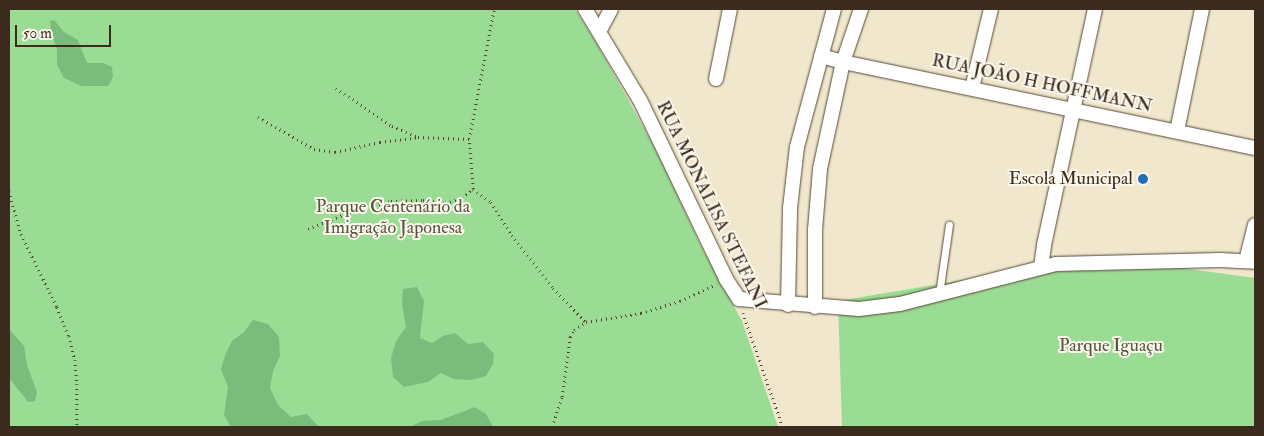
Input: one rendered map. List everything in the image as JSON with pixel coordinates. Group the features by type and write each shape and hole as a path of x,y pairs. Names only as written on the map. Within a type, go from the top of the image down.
{"street":[{"name":"RUA MONALISA STEFANI","path":"585,9 600,30 640,100 726,279 739,299"},
{"path":"600,30 611,9"},
{"path":"716,79 730,9"},
{"path":"788,305 790,208 797,147 834,9"},
{"path":"815,307 816,230 820,169 843,62 861,9"},
{"path":"972,88 991,9"},
{"path":"1042,267 1044,245 1095,9"},
{"path":"1176,131 1202,9"},
{"name":"RUA JOÃO H HOFFMANN","path":"821,56 1255,148"},
{"path":"739,299 788,305 859,309 900,304 1056,264 1251,261 1255,225"}],"lane":[{"path":"939,294 949,225"}],"path":[{"path":"494,9 469,139 473,189 491,202 512,235 553,288 586,322"},
{"path":"336,88 392,126 418,137"},
{"path":"258,118 314,149 335,152 380,142 418,137 469,139"},
{"path":"308,229 344,214 391,201 423,200 445,203 462,198 473,189"},
{"path":"9,191 21,234 57,308 75,360 77,384 76,427"},
{"path":"552,427 562,397 570,337 574,330 586,322 656,308 680,301 726,279"},
{"name":"RUA MONALISA STEFANI","path":"739,299 783,427"}],"green space":[{"name":"Parque Centenário da Imigração Japonesa","path":"9,9 575,9 597,44 655,148 700,244 742,321 778,427 9,427"},
{"path":"54,20 64,32 78,40 87,63 103,63 112,67 113,77 108,86 82,86 64,78 57,65 57,49 51,34 50,21"},
{"name":"Parque Iguaçu","path":"1152,264 1255,278 1255,427 842,427 838,301 1034,268"},
{"path":"417,287 424,301 420,338 432,343 443,336 455,333 468,344 483,342 494,354 493,364 486,376 471,380 454,379 441,373 428,382 404,387 393,377 391,358 396,341 406,327 402,304 403,289"},
{"path":"253,320 268,324 279,337 280,356 273,371 270,388 278,405 291,417 307,414 319,427 231,427 224,415 228,387 221,369 232,341 244,332"},
{"path":"9,329 24,346 27,365 37,392 35,401 28,402 9,378"},
{"path":"475,407 486,414 493,427 410,427 422,421 441,420"}],"place":[{"name":"Escola Municipal","path":"1143,179"}]}
